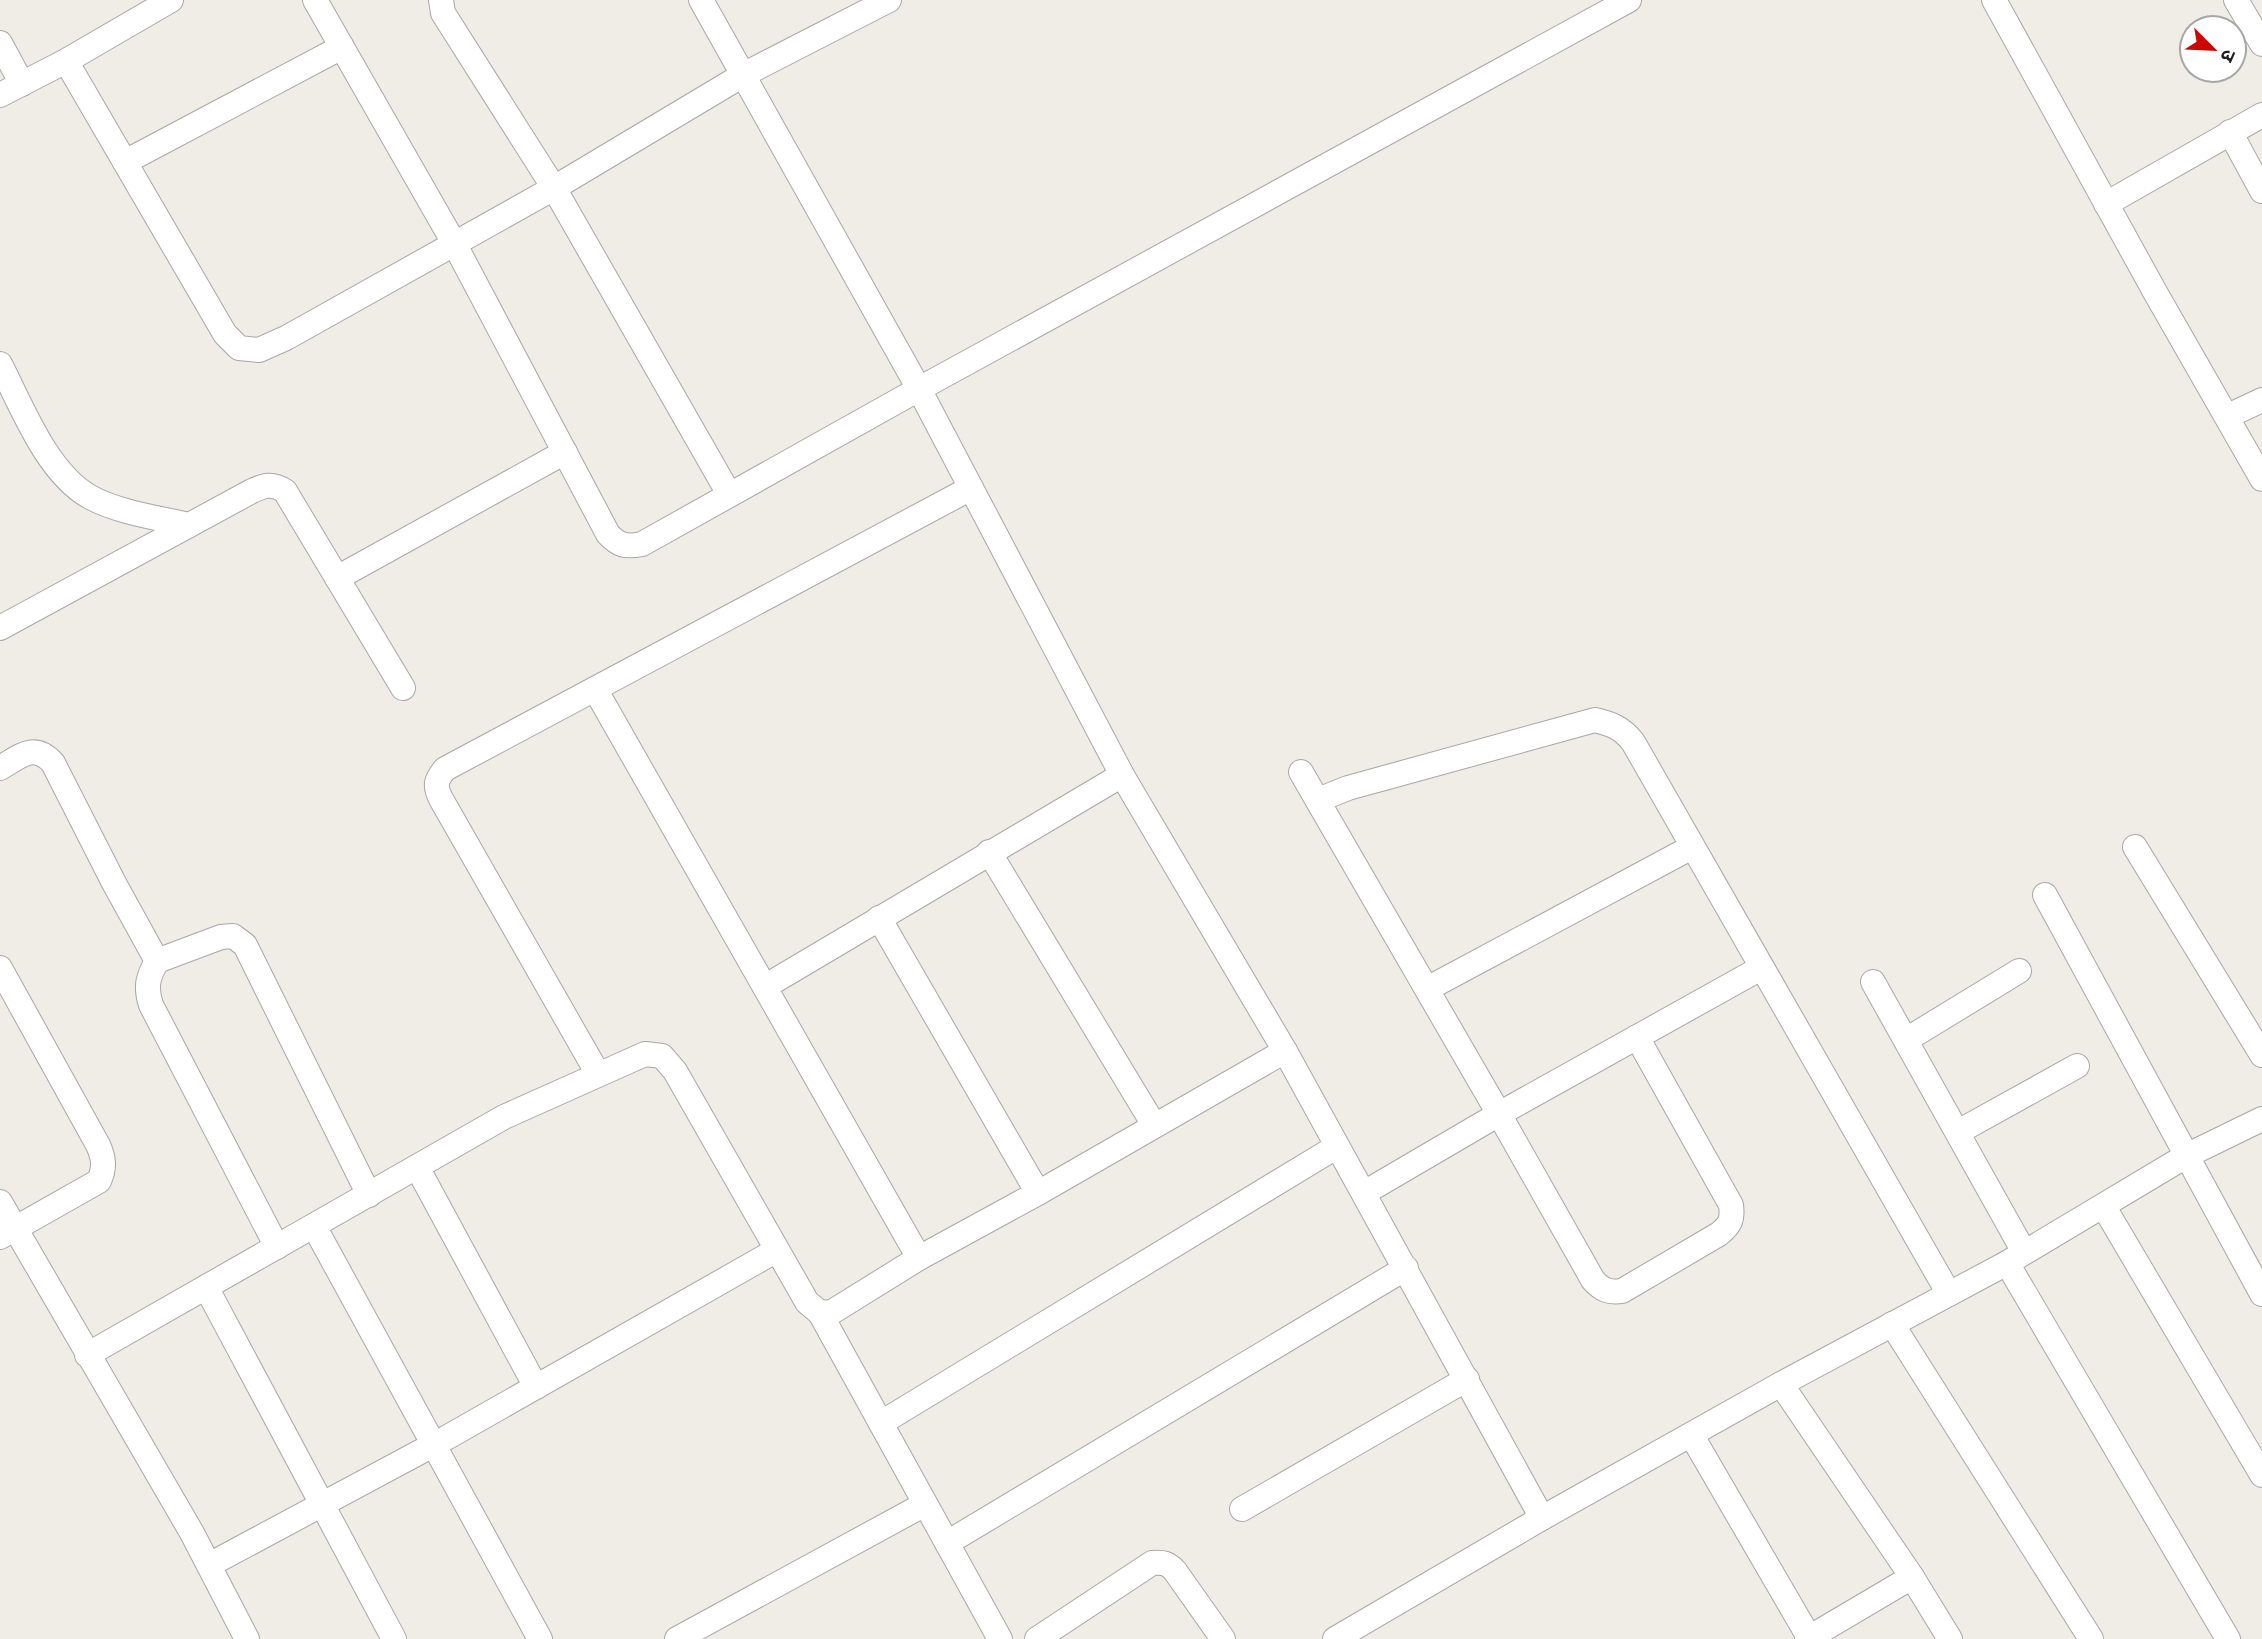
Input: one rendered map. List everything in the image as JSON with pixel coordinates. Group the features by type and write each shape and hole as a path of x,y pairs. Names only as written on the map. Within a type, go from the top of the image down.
{"street":[{"path":"0,43 11,89 66,61 171,0"},
{"path":"315,0 454,243 608,534 627,547 642,544 1613,4"},
{"path":"441,0 443,13 554,188 729,494"},
{"path":"701,0 919,389 1122,775 1286,1051 1336,1147 1406,1268 1542,1518"},
{"path":"66,61 225,334 239,348 260,350 554,188 743,75 888,0"},
{"path":"1994,0 2262,479"},
{"path":"2236,0 2262,44"},
{"path":"124,162 342,47"},
{"path":"2106,204 2262,115"},
{"path":"2230,132 2262,191"},
{"path":"0,364 51,461 66,480 91,498 189,525"},
{"path":"2228,415 2262,400"},
{"path":"337,578 565,452"},
{"path":"0,628 252,491 265,485 275,485 285,491 403,688"},
{"path":"598,1073 436,789 436,779 445,768 971,488"},
{"path":"595,689 919,1258"},
{"path":"1318,800 1348,788 1595,720 1612,724 1624,731 1633,742 1949,1294"},
{"path":"0,768 33,751 44,753 54,763 114,883 157,961"},
{"path":"1301,772 1593,1280 1610,1293 1622,1291 1719,1234 1729,1226 1733,1217 1731,1205 1637,1037"},
{"path":"766,986 1122,775"},
{"path":"1427,989 1692,847"},
{"path":"2135,847 2262,1055"},
{"path":"989,852 1154,1125"},
{"path":"2046,895 2262,1294"},
{"path":"879,918 1038,1193"},
{"path":"277,1247 151,1005 146,988 149,975 157,961 221,937 233,936 245,945 369,1195"},
{"path":"0,968 103,1157 104,1169 99,1181 7,1232"},
{"path":"1364,1193 1499,1114 1761,968"},
{"path":"1906,1040 2019,971"},
{"path":"1873,982 1958,1132 2016,1257 2228,1639"},
{"path":"820,1313 832,1312 919,1258 1286,1051"},
{"path":"88,1355 504,1117 645,1054 662,1056 674,1071 807,1302 820,1313 1000,1639"},
{"path":"1958,1132 2077,1066"},
{"path":"1335,1639 1542,1518 1781,1384 2016,1257 2186,1156 2262,1119"},
{"path":"881,1423 1336,1147"},
{"path":"416,1167 536,1387"},
{"path":"0,1202 7,1232 88,1355 209,1565 247,1639"},
{"path":"2104,1207 2262,1475"},
{"path":"314,1226 540,1639"},
{"path":"209,1565 432,1446 777,1250"},
{"path":"947,1543 1406,1268"},
{"path":"206,1287 394,1639"},
{"path":"1892,1324 2091,1639"},
{"path":"1242,1509 1467,1379"},
{"path":"1781,1384 1912,1577 1950,1639"},
{"path":"1692,1436 1809,1639 1912,1577"},
{"path":"677,1639 926,1504"},
{"path":"1037,1639 1152,1563 1161,1562 1170,1565 1175,1571 1223,1639"}]}
